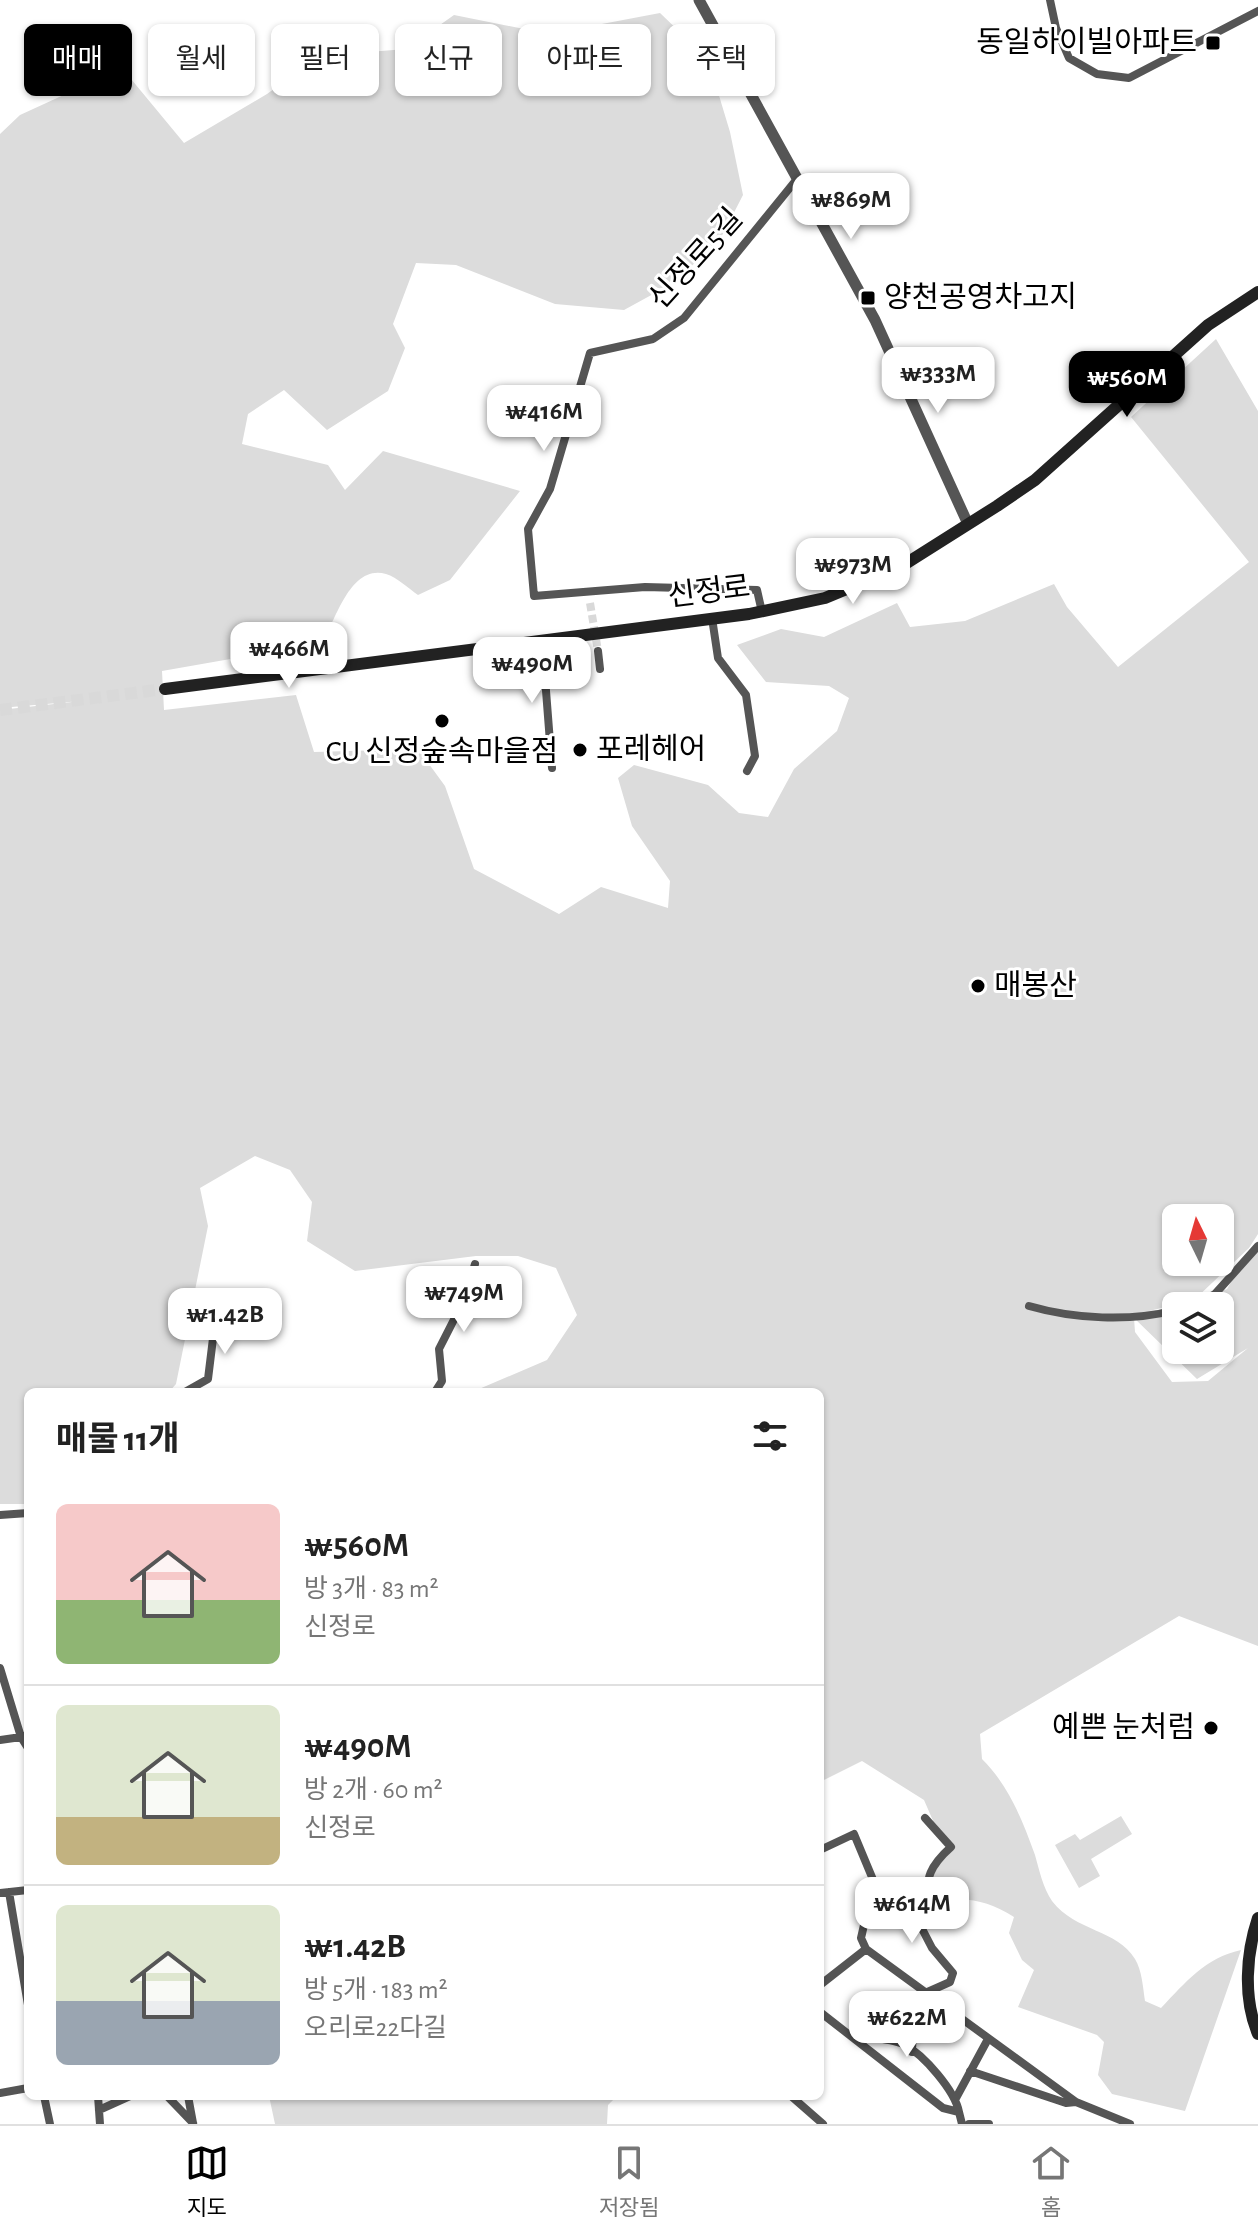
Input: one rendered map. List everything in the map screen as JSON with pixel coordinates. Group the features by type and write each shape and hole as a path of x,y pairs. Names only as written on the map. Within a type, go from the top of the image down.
{"main road":[{"name":"신정로","path":"165,689 762,612 825,598 902,566 1035,480 1208,325 1258,292"},
{"path":"1258,1918 1254,1944 1247,1958 1252,2020 1258,2034"}],"street":[{"path":"699,0 875,320 968,524"},
{"path":"1050,0 1056,28 1069,58 1097,74 1129,78 1258,11"},
{"name":"신정로5길","path":"762,612 757,590 645,587 590,598 534,596 527,551 528,529 550,489 590,353 653,339 684,318 797,179"},
{"path":"712,618 718,658 740,684 748,703 755,756 747,771"},
{"path":"542,639 552,768"},
{"path":"598,651 600,669"},
{"path":"1217,1292 1258,1246"},
{"path":"438,1388 442,1381 439,1349 465,1298 475,1264"},
{"path":"1029,1306 1064,1316 1162,1313"},
{"path":"196,1388 208,1379 216,1314 250,1311"},
{"path":"0,1515 24,1513"},
{"path":"0,1668 24,1736 0,1740"},
{"path":"912,2052 914,1998 950,1982 953,1973 932,1948 918,1921 929,1905 924,1882 936,1860 951,1847 925,1818"},
{"path":"824,1848 854,1834 874,1882 861,1938 866,1949 1076,2102 1113,2121 1130,2124"},
{"path":"5,1893 24,1986"},
{"path":"824,1982 866,1949"},
{"path":"824,2015 943,2108 959,2112"},
{"path":"850,2035 904,2045 956,2098 962,2124"},
{"path":"956,2098 988,2039"},
{"path":"970,2071 1066,2103 1076,2102"},
{"path":"0,2093 24,2089"},
{"path":"45,2100 50,2124"},
{"path":"98,2100 100,2124"},
{"path":"99,2110 121,2100"},
{"path":"171,2100 193,2124"},
{"path":"189,2100 193,2124"},
{"path":"796,2100 823,2124"},
{"path":"969,2124 989,2124"}],"shaded area":[{"path":"660,13 671,24 667,24 667,96 719,96 743,195 723,234 677,281 624,310 555,304 456,265 416,263 393,324 405,348 388,391 327,430 284,390 248,414 242,444 328,465 345,490 383,451 520,491 450,580 418,595 386,574 373,573 363,577 346,596 322,643 162,671 164,710 296,695 314,752 418,749 445,786 474,869 559,914 601,887 668,908 670,881 632,826 618,778 634,765 708,785 739,813 768,817 794,769 837,731 849,698 829,686 766,682 737,645 781,629 824,637 897,603 910,627 965,621 1054,584 1067,607 1118,667 1249,562 1131,417 1216,339 1258,411 1258,1234 1234,1262 1234,1204 1162,1204 1162,1276 1219,1276 1202,1292 1162,1292 1162,1308 1149,1311 1162,1310 1162,1345 1134,1318 1135,1332 1172,1382 1208,1381 1229,1364 1234,1364 1234,1360 1248,1348 1234,1357 1234,1292 1220,1292 1227,1289 1246,1256 1258,1252 1258,1646 1179,1616 980,1734 982,1759 1000,1780 1014,1804 1052,1901 1073,1919 1127,1949 1139,1968 1145,2001 1161,2008 1206,1965 1241,1950 1185,2111 1112,2094 1098,2075 1104,2042 1097,2035 1018,2007 1034,1970 1022,1960 1009,1933 1014,1917 977,1901 937,1902 930,1883 938,1866 955,1848 934,1823 924,1800 862,1761 824,1780 824,1388 481,1388 547,1360 577,1315 556,1268 518,1256 476,1256 355,1271 307,1241 312,1202 290,1170 255,1156 200,1188 208,1226 176,1384 172,1388 24,1388 24,1504 0,1504 0,710 81,701 0,708 0,134 20,115 61,96 132,96 132,80 184,143 271,91 271,96 379,96 379,51 395,50 395,96 502,96 502,25 518,28 518,96 651,96 651,24 602,24"},
{"path":"454,15 499,24 441,24"},
{"path":"1182,1364 1222,1364 1197,1379"},
{"path":"1121,1816 1132,1834 1091,1859 1100,1876 1079,1888 1055,1845 1075,1834 1080,1840"},
{"path":"270,2100 613,2100 608,2105 607,2124 275,2124"}],"tunnel":[{"path":"590,603 598,651"},
{"path":"0,710 165,689"}],"place":[{"name":"동일하이빌아파트","path":"1213,43"},
{"name":"양천공영차고지","path":"868,298"},
{"name":"CU 신정숲속마을점","path":"442,721"},
{"name":"포레헤어","path":"580,750"},
{"name":"매봉산","path":"978,986"},
{"name":"예쁜 눈처럼","path":"1211,1728"}]}
